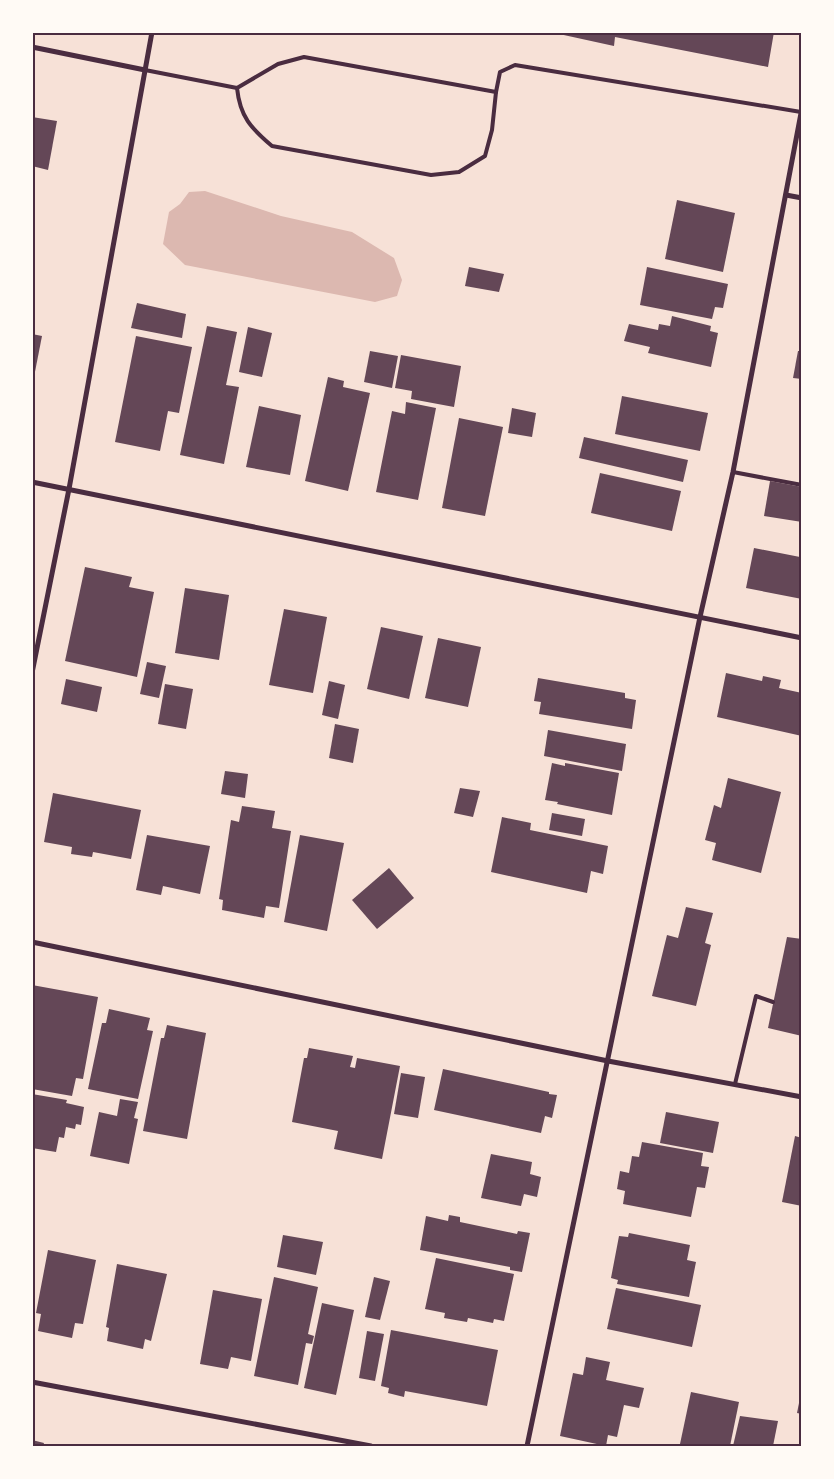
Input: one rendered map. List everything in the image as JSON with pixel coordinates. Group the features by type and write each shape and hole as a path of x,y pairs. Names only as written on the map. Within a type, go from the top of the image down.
{"street":[{"path":"32,673 69,489 152,32"},
{"path":"32,47 145,70"},
{"path":"527,1446 700,617 734,472 801,110"},
{"path":"786,195 802,198"},
{"path":"32,482 802,638"},
{"path":"32,942 608,1061 802,1097"},
{"path":"32,1382 370,1446"}],"lane":[{"path":"145,70 237,88 278,64 304,57 496,92"},
{"path":"237,88 239,104 253,130 272,146 431,175 459,172 486,156 492,130 500,72 515,64 801,110"},
{"path":"734,472 802,485"},
{"path":"735,1084 756,996 773,1002"}],"shaded area":[{"path":"205,191 281,216 352,232 394,258 402,280 397,296 375,302 185,265 163,244 169,212 180,204 189,192"}],"building":[{"path":"550,32 774,32 768,67 615,37 614,46"},
{"path":"32,117 57,121 48,170 32,166"},
{"path":"677,200 735,213 723,272 665,259"},
{"path":"469,267 504,274 499,292 465,286"},
{"path":"647,267 728,284 723,308 715,307 712,319 640,305"},
{"path":"137,303 186,314 182,338 131,328"},
{"path":"672,316 711,326 710,331 718,333 711,367 648,353 650,347 624,341 629,324 658,330 659,324 670,326"},
{"path":"207,326 237,332 226,385 239,387 224,464 180,455"},
{"path":"248,327 272,333 262,377 239,372"},
{"path":"32,334 42,336 33,382 32,382"},
{"path":"136,336 192,347 179,413 168,411 160,451 115,442"},
{"path":"370,351 398,356 392,388 364,382"},
{"path":"798,351 802,351 802,379 793,378"},
{"path":"401,355 461,366 454,407 411,399 412,391 395,388"},
{"path":"328,377 344,381 343,387 370,393 348,491 305,481"},
{"path":"622,396 708,413 700,451 615,434"},
{"path":"406,402 436,408 418,500 376,492 392,411 405,414"},
{"path":"259,406 301,415 290,475 246,467"},
{"path":"512,408 536,413 532,437 508,433"},
{"path":"459,418 503,427 485,516 442,508"},
{"path":"584,437 688,460 683,482 579,458"},
{"path":"600,473 681,491 672,531 591,513"},
{"path":"770,481 802,487 802,522 764,516"},
{"path":"754,548 800,557 802,552 802,599 746,588"},
{"path":"85,567 132,577 129,587 154,592 137,677 65,661"},
{"path":"185,588 229,595 219,660 175,653"},
{"path":"284,609 327,617 313,693 269,685"},
{"path":"381,627 423,636 409,699 367,689"},
{"path":"438,638 481,647 468,707 425,698"},
{"path":"147,662 166,666 159,698 140,694"},
{"path":"726,673 762,681 763,676 781,680 779,688 802,693 802,736 717,717"},
{"path":"538,678 625,693 625,698 636,700 632,729 539,714 541,702 534,701"},
{"path":"66,679 102,687 97,712 61,704"},
{"path":"329,681 345,685 338,719 322,715"},
{"path":"165,684 193,689 186,729 158,724"},
{"path":"335,724 359,729 353,763 329,758"},
{"path":"548,730 626,744 622,771 544,756"},
{"path":"552,763 565,766 565,763 619,773 612,815 545,800"},
{"path":"225,771 248,774 245,798 221,794"},
{"path":"728,778 781,792 761,873 712,860 716,843 705,840 714,805 721,808"},
{"path":"460,788 480,791 473,817 454,813"},
{"path":"53,793 141,810 131,859 93,852 92,857 71,854 72,847 44,842"},
{"path":"242,806 275,811 272,828 291,831 279,908 266,906 264,918 222,910 223,900 219,899 231,820 239,822"},
{"path":"552,813 585,819 582,836 549,830"},
{"path":"502,817 531,823 530,830 608,846 603,874 591,871 587,893 491,872"},
{"path":"147,835 210,846 200,894 163,886 161,895 136,890"},
{"path":"300,835 344,843 327,931 284,922"},
{"path":"389,868 414,898 377,929 352,900"},
{"path":"686,907 713,913 705,943 711,945 696,1006 652,996 667,935 678,938"},
{"path":"787,937 802,939 802,1036 768,1028"},
{"path":"32,985 98,997 83,1079 76,1078 72,1096 32,1089"},
{"path":"109,1009 150,1018 147,1030 153,1031 138,1099 88,1089 102,1023 106,1023"},
{"path":"167,1025 206,1033 187,1139 143,1131 161,1038 164,1038"},
{"path":"309,1048 353,1056 350,1067 355,1068 357,1058 400,1066 382,1159 334,1149 338,1131 292,1122 304,1058 307,1058"},
{"path":"443,1069 557,1095 552,1118 545,1116 541,1133 434,1110"},
{"path":"401,1073 425,1077 418,1118 394,1114"},
{"path":"32,1094 67,1100 66,1103 84,1107 81,1125 76,1124 75,1129 66,1127 64,1138 59,1137 56,1152 32,1148"},
{"path":"120,1099 138,1102 134,1118 138,1119 129,1164 90,1156 99,1112 117,1116"},
{"path":"666,1112 719,1122 713,1153 660,1143"},
{"path":"795,1136 802,1138 802,1206 782,1202"},
{"path":"642,1142 703,1153 701,1166 709,1167 705,1188 697,1187 691,1217 623,1204 625,1191 617,1189 620,1171 629,1173 632,1156 639,1157"},
{"path":"491,1154 532,1162 530,1174 541,1177 537,1197 524,1194 521,1206 481,1198"},
{"path":"449,1215 460,1217 460,1222 517,1234 518,1231 530,1233 522,1272 510,1270 510,1267 420,1250 426,1216 448,1221"},
{"path":"629,1233 690,1245 687,1260 696,1262 689,1297 617,1284 618,1280 611,1278 619,1236 628,1237"},
{"path":"283,1235 323,1242 316,1275 277,1267"},
{"path":"48,1250 96,1260 83,1324 75,1323 72,1338 38,1331 41,1314 36,1313"},
{"path":"436,1258 514,1274 504,1321 494,1319 493,1323 468,1318 467,1322 444,1318 445,1313 425,1309"},
{"path":"117,1264 167,1274 151,1341 145,1339 143,1349 107,1341 109,1328 106,1327"},
{"path":"274,1277 318,1287 308,1334 314,1336 312,1344 306,1343 298,1385 254,1376"},
{"path":"374,1277 390,1281 380,1320 365,1317"},
{"path":"616,1288 701,1305 692,1347 607,1329"},
{"path":"213,1290 262,1299 251,1361 231,1357 228,1369 200,1364"},
{"path":"322,1303 354,1310 336,1395 304,1388"},
{"path":"391,1330 498,1350 487,1406 405,1391 404,1397 388,1393 389,1388 381,1386"},
{"path":"367,1331 384,1334 375,1381 359,1378"},
{"path":"586,1357 610,1362 606,1380 644,1388 639,1408 624,1405 617,1437 608,1435 606,1446 560,1436 573,1373 583,1375"},
{"path":"691,1392 739,1402 730,1446 691,1446 680,1444"},
{"path":"802,1393 802,1414 797,1413"},
{"path":"740,1416 778,1421 773,1446 733,1446"},
{"path":"32,1440 44,1443 43,1446 32,1446"}]}
